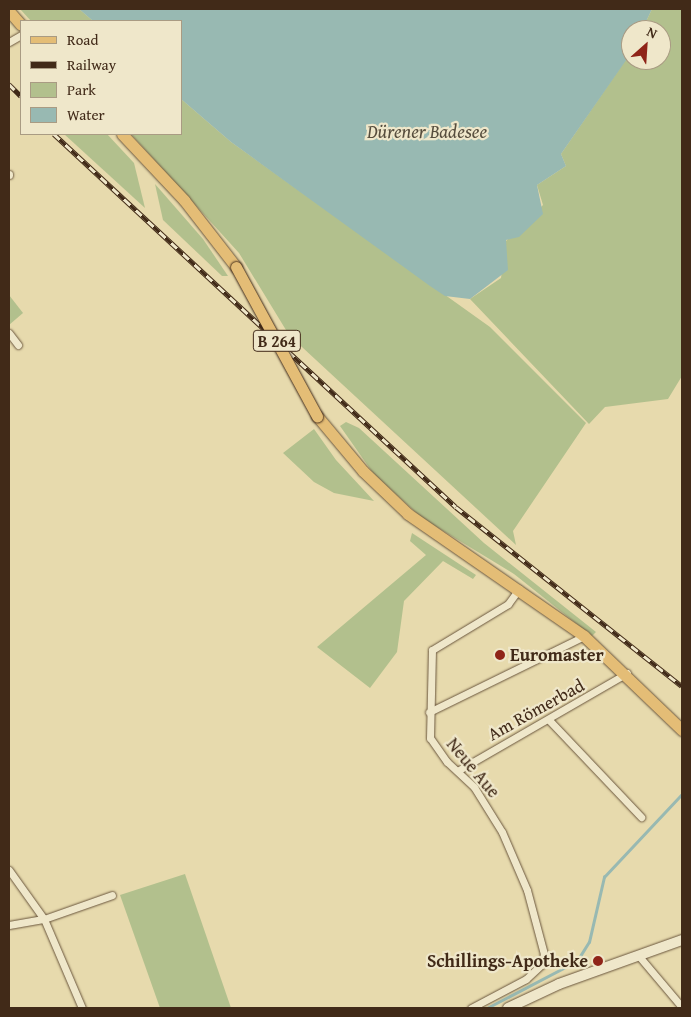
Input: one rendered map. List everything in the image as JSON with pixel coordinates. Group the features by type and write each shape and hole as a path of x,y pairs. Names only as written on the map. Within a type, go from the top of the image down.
{"main road":[{"path":"9,12 20,24"},
{"name":"B 264","path":"123,135 184,200 236,267 317,416 386,494 479,564 519,589 584,636 627,673 682,730"},
{"path":"508,1008 638,955 682,940"}],"street":[{"path":"9,42 20,36"},
{"path":"9,333 18,345"},
{"name":"Neue Aue","path":"471,1008 536,971 544,954 527,890 494,817 459,770 430,738 429,712 435,647 508,604 519,589"},
{"path":"429,712 584,636"},
{"name":"Am Römerbad","path":"459,770 549,720 627,673"},
{"path":"549,720 641,817"},
{"path":"9,870 44,919 82,1008"},
{"path":"9,925 44,919 112,895"},
{"path":"638,955 682,1007"}],"green space":[{"path":"20,9 79,9 92,20 30,20"},
{"path":"652,9 682,9 682,376 668,399 605,407 589,424 470,299 501,278 506,241 543,205 537,185 566,166 561,154 621,67 621,70 671,70 671,20 647,20"},
{"path":"182,100 231,142 490,327 586,423 513,531 516,545 289,335 239,253 132,135 182,135"},
{"path":"65,135 108,135 134,163 145,208"},
{"path":"155,184 203,239 228,276 222,276 163,220"},
{"path":"9,295 23,313 9,325"},
{"path":"346,422 359,428 484,543 596,632 592,636 514,574 422,518 373,473 340,426"},
{"path":"314,429 336,460 374,501 334,493 314,482 283,453"},
{"path":"412,533 476,575 473,579 443,561 404,601 397,652 370,688 317,647 426,555 410,541"},
{"path":"185,874 231,1008 160,1008 120,895"}],"water":[{"name":"Dürener Badesee","path":"79,9 652,9 647,20 621,20 621,68 561,154 566,166 537,185 543,214 519,237 506,240 508,270 470,299 445,296 430,286 231,142 182,100 182,20 92,20"}],"waterway":[{"path":"487,1008 577,961 589,942 604,877 682,794"}],"railway":[{"path":"9,84 20,95"},
{"path":"55,135 456,507 682,686"}],"place":[{"name":"Euromaster","path":"500,655"},
{"name":"Schillings-Apotheke","path":"598,961"}]}
